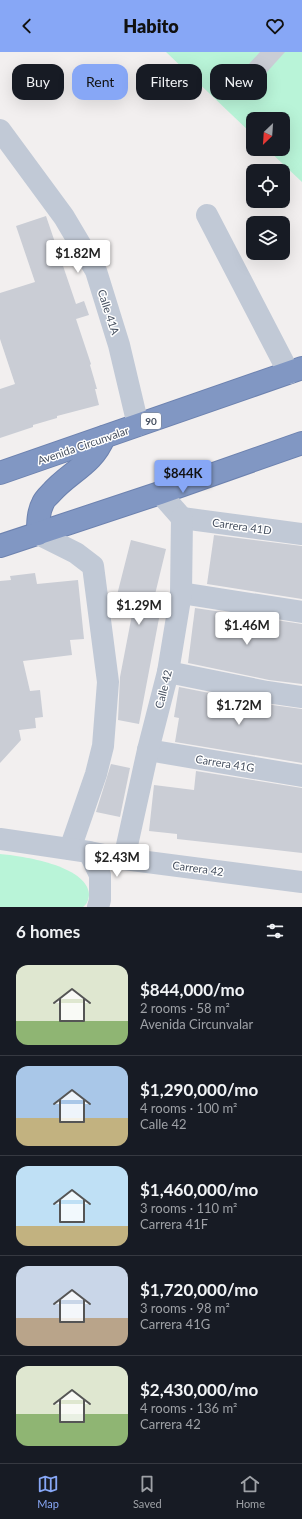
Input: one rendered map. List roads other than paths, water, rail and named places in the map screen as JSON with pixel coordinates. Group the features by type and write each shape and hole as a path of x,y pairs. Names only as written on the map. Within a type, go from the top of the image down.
{"highway":[{"name":"Avenida Circunvalar","path":"0,474 295,370"},
{"path":"38,534 38,519 43,502 57,486 91,458 100,446 104,437"},
{"path":"0,546 160,493 302,443"}],"street":[{"name":"Calle 41A","path":"0,130 64,217 96,271 119,345 138,425"},
{"path":"207,215 295,370"},
{"path":"160,493 182,518"},
{"name":"Carrera 41D","path":"182,518 302,534"},
{"name":"Calle 42","path":"124,859 148,750 168,672 182,593 182,518"},
{"path":"38,534 76,553 93,566 108,682 103,746 80,851 100,875 100,900 98,907"},
{"path":"182,593 302,612"},
{"path":"168,672 267,692 302,697"},
{"name":"Carrera 41G","path":"148,750 302,776"},
{"name":"Carrera 42","path":"0,839 124,859 302,882"}]}
